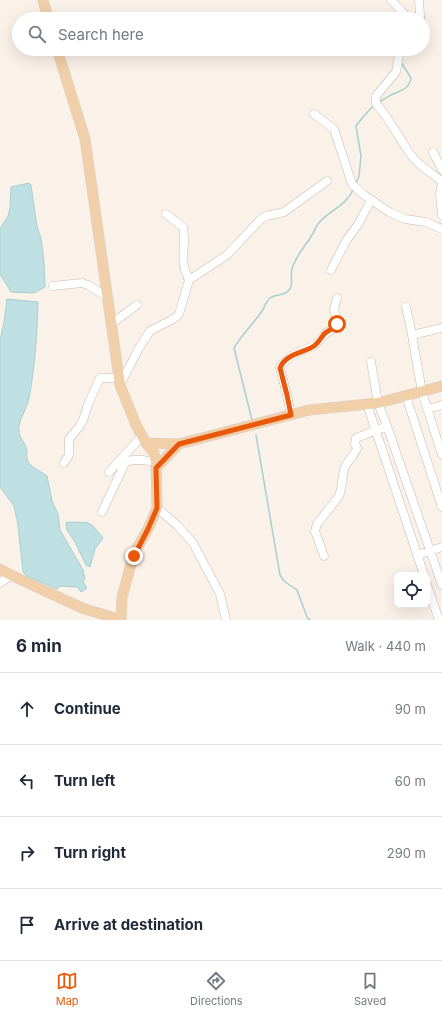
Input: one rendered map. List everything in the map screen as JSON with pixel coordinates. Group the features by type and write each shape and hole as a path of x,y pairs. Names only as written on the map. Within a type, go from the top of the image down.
{"main road":[{"path":"43,0 46,12"},
{"path":"0,569 82,608 121,620 122,597 130,564 157,508 156,465 154,453 144,440 128,408 120,382 85,140 59,56"},
{"path":"144,440 179,444 309,410 378,404 442,386"},
{"path":"156,465 179,444"}],"street":[{"path":"391,0 402,12"},
{"path":"419,0 420,12"},
{"path":"399,56 396,72 376,96 376,104 412,156 425,169 442,180"},
{"path":"314,114 334,129 352,184 364,195 389,212 405,219 426,222 442,229"},
{"path":"433,152 442,170"},
{"path":"64,463 68,455 69,439 83,420 100,378 120,382 150,331 175,318 179,314 189,280 227,255 261,219 266,216 284,212 327,181"},
{"path":"442,184 440,194 442,215"},
{"path":"331,270 346,241 359,222 371,200"},
{"path":"166,214 183,226 182,260 184,270 189,280"},
{"path":"53,286 82,283 107,297"},
{"path":"291,415 280,368 281,365 291,356 315,346 326,333 333,330 337,324 334,309 337,298"},
{"path":"111,324 137,305"},
{"path":"406,307 422,392 442,455"},
{"path":"412,335 442,328"},
{"path":"371,362 378,404 442,585"},
{"path":"406,396 442,507"},
{"path":"367,404 423,572"},
{"path":"427,409 442,405"},
{"path":"324,556 315,531 318,524 339,496 341,490 341,480 346,465 357,448 355,444 356,438 387,426"},
{"path":"109,472 144,440"},
{"path":"102,512 125,463 129,460 133,460 156,465"},
{"path":"157,508 177,525 193,543 220,594 226,620"},
{"path":"417,555 442,547"},
{"path":"0,583 11,575"},
{"path":"430,593 439,620"}],"water":[{"path":"29,183 31,185 37,227 41,238 45,287 34,293 11,292 0,274 0,229 8,216 11,187"},
{"path":"7,299 38,302 33,375 29,398 19,424 19,433 27,449 28,462 47,476 52,501 58,514 60,530 83,570 85,578 83,582 87,588 81,592 77,587 60,586 57,589 27,576 23,572 18,525 14,506 0,487 0,340"},
{"path":"66,523 89,523 103,538 95,549 90,567 86,565 75,542 67,530"}],"waterway":[{"path":"379,102 404,89 410,82 411,78 401,62"},
{"path":"356,183 359,176 361,156 356,126 374,105"},
{"path":"252,420 234,348 240,338 262,311 269,299 285,294 289,290 293,265 313,234 317,225 322,219 346,200 353,190"},
{"path":"256,435 280,575 284,581 297,590 307,617 310,620"}],"route":[{"path":"134,556 157,508 156,468 179,444 291,415 280,368 281,365 291,356 315,346 326,333 333,330 337,324"}]}
